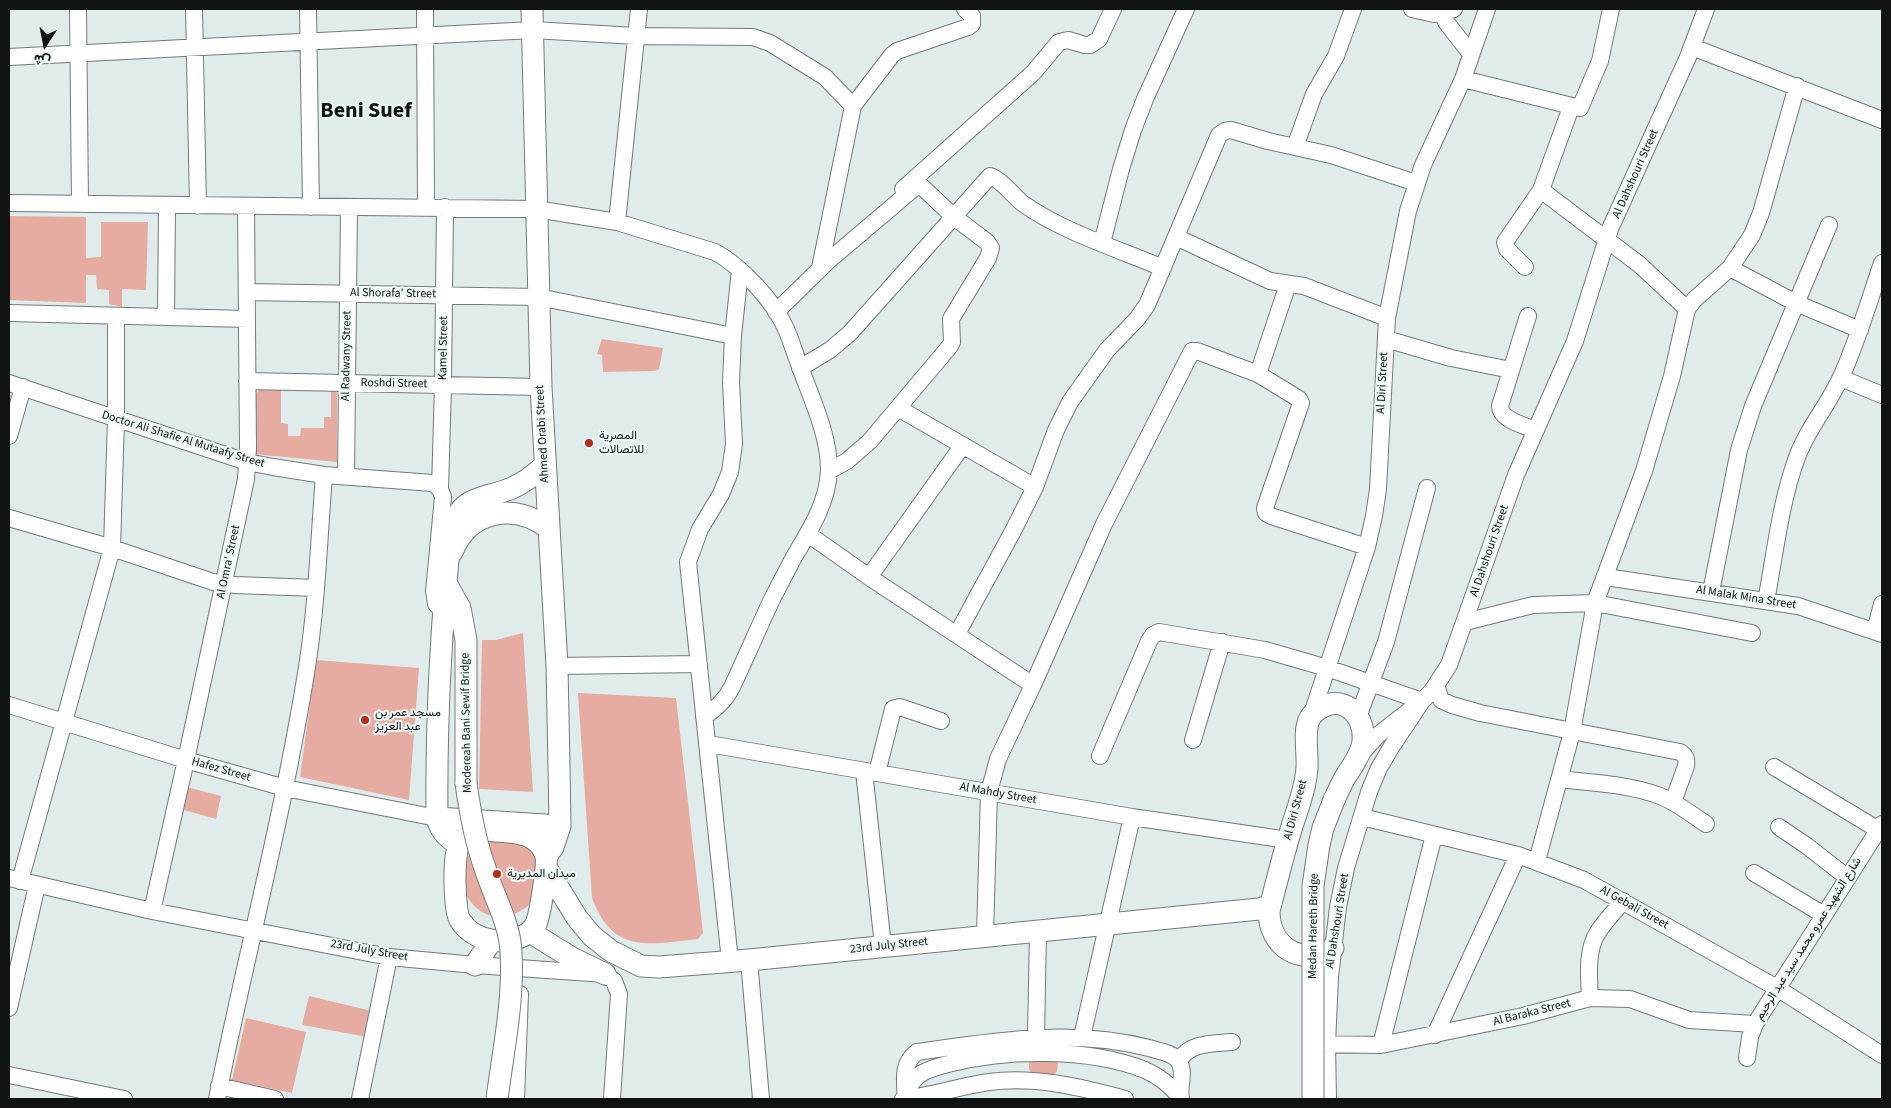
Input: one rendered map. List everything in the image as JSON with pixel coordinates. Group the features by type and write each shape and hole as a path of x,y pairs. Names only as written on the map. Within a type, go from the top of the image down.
{"main road":[{"name":"Ahmed Orabi Street","path":"532,9 541,387 544,466 557,666 560,826 546,863"},
{"path":"459,845 444,834 437,818 439,715 446,583 451,530 453,522 463,507 470,501 512,488 524,482 544,466"},
{"path":"449,558 456,541 463,532 479,520 489,516 499,513 520,514 540,522 548,528"},
{"name":"Modereah Bani Sewif Bridge","path":"446,583 460,608 466,640 466,783 476,839 508,933 511,951 510,1000 499,1099"},
{"path":"1311,717 1317,710 1328,705 1340,704 1351,709 1358,718 1363,730 1364,743 1360,755"},
{"name":"Al Diri Street","path":"1305,955 1289,950 1276,938 1269,920 1307,769 1307,726 1311,717"},
{"name":"Medan Hareth Bridge","path":"1313,1099 1312,886 1323,828 1345,777 1360,755"},
{"path":"437,818 560,826"},
{"path":"475,965 513,937 536,924 546,863 541,846 526,835 484,830 470,834 459,845 456,859 455,903 456,913 460,921 483,938 513,937 572,958 605,974"},
{"name":"23rd July Street","path":"546,863 577,918 592,936 621,956 641,966 658,967 740,961 1259,909 1268,906 1272,902"},
{"path":"1305,955 1316,955 1333,948"}],"street":[{"path":"78,9 80,204"},
{"path":"194,9 198,206"},
{"path":"308,9 311,207"},
{"path":"426,9 426,207"},
{"path":"617,222 639,9"},
{"path":"820,268 853,106 897,51 972,24 972,16 965,9"},
{"path":"776,312 920,172 1033,73 1059,42 1068,40 1090,45 1099,40 1112,9"},
{"path":"1102,243 1133,130 1186,9"},
{"path":"1295,147 1314,94 1336,56 1353,9"},
{"path":"1412,9 1434,14 1446,10 1446,22 1472,54"},
{"name":"Al Diri Street","path":"1311,717 1366,547 1374,516 1378,489 1387,318 1408,211 1416,183 1430,147 1463,79 1487,9"},
{"path":"1463,79 1571,107 1582,107 1596,74 1611,9"},
{"name":"Al Dahshouri Street","path":"1328,1099 1327,1044 1333,948 1338,907 1346,868 1369,792 1379,768 1392,746 1449,665 1516,475 1575,341 1607,239 1692,47 1706,9"},
{"path":"9,57 533,30 636,36 753,37 770,43 825,77 853,106"},
{"path":"1692,47 1882,120"},
{"path":"1537,861 1572,732 1595,603 1647,461 1672,376 1687,309 1695,299 1730,268 1752,236 1761,213 1797,86"},
{"path":"1525,267 1507,249 1506,242 1541,190 1571,107"},
{"path":"957,634 1013,531 1070,402 1107,350 1147,305 1218,135 1225,130 1230,130 1331,155 1416,183"},
{"path":"800,368 830,350 850,332 954,217 986,178 993,176 1040,215 1163,268"},
{"path":"820,268 919,184 954,217 987,242 991,253 951,318 952,342 950,346 858,452 829,471"},
{"path":"1541,190 1640,264 1687,309"},
{"path":"9,203 536,209 617,222 715,252 740,270 763,294 786,328 824,434 828,452 829,471 826,491 808,534 772,599 726,698 704,717"},
{"path":"166,317 167,206"},
{"name":"Al Omra' Street","path":"152,911 243,496 247,462 246,206"},
{"name":"Al Radwany Street","path":"346,476 349,207"},
{"name":"Kamel Street","path":"440,489 445,207"},
{"path":"1711,592 1739,450 1753,406 1829,224"},
{"path":"1176,237 1270,281 1304,286 1387,318"},
{"path":"1766,601 1785,494 1796,458 1810,428 1841,378 1877,294 1882,263"},
{"path":"1730,268 1796,304 1860,330"},
{"path":"740,270 733,336 731,382 734,444 730,472 722,494 700,529 688,562 704,717 761,1099"},
{"path":"1258,374 1288,284"},
{"name":"Al Shorafa' Street","path":"247,292 538,297 733,336"},
{"path":"9,313 247,319"},
{"path":"15,880 64,722 112,548 116,419 116,316"},
{"path":"1528,316 1500,411 1504,416 1536,430"},
{"path":"1386,339 1451,358 1511,370"},
{"path":"985,936 989,792 998,759 1104,524 1191,353 1197,351 1258,374 1301,403 1265,508 1266,513 1366,547"},
{"path":"1841,378 1882,395"},
{"name":"Roshdi Street","path":"247,381 541,387"},
{"path":"9,436 16,385"},
{"name":"Doctor Ali Shafie Al Mutaafy Street","path":"16,385 247,462 324,475 429,482 440,489"},
{"path":"898,408 1034,487"},
{"path":"869,578 963,446"},
{"path":"275,1099 218,1093 285,788 307,668 316,588 324,475"},
{"path":"1358,718 1386,642 1411,554 1427,488"},
{"path":"440,489 443,497 434,591 436,604 444,614"},
{"path":"9,518 112,548 200,578 224,584 316,588"},
{"path":"808,534 869,578 1033,685"},
{"name":"Al Malak Mina Street","path":"1606,577 1798,606 1878,632"},
{"path":"1465,622 1533,606 1595,603 1752,633"},
{"path":"1878,632 1882,604"},
{"path":"1100,756 1153,635 1159,632 1265,650 1327,668 1422,701"},
{"path":"1193,740 1222,642"},
{"path":"557,666 699,664"},
{"path":"1436,686 1441,700 1480,713 1680,752 1687,760 1672,802"},
{"name":"Medan Hareth Bridge","path":"1360,755 1378,735 1422,701"},
{"name":"Hafez Street","path":"9,705 186,760 285,788 437,818"},
{"path":"883,946 871,772 893,709 900,707 941,721"},
{"name":"Al Mahdy Street","path":"709,744 1132,817 1288,840"},
{"path":"1774,767 1881,829"},
{"path":"1559,779 1659,795 1706,824"},
{"path":"1082,1037 1132,817"},
{"name":"Al Gebali Street","path":"1362,817 1518,855 1584,880 1777,988 1882,1055"},
{"path":"1779,827 1848,878"},
{"name":"شارع الشهيد عمرو محمد سيد عبد الرحيم","path":"1747,1058 1750,1037 1777,988 1881,829"},
{"path":"1381,1045 1434,835"},
{"path":"1435,1035 1518,855"},
{"path":"1754,872 1824,915"},
{"name":"23rd July Street","path":"15,880 152,911 389,957 605,974"},
{"path":"9,1008 38,885"},
{"path":"1590,998 1590,954 1597,933 1623,901"},
{"path":"1036,1037 1038,931"},
{"path":"513,937 510,1041 516,1099"},
{"path":"1305,955 1307,1099"},
{"path":"360,1099 389,957"},
{"path":"605,974 614,981 619,994 612,1099"},
{"name":"Al Baraka Street","path":"1306,1044 1381,1045 1523,1016 1590,998 1630,1000 1689,1020 1756,1024"},
{"path":"904,1099 905,1067 911,1056 917,1052 1011,1038 1036,1037 1082,1037 1138,1045 1170,1054 1179,1061 1183,1075 1180,1083 1181,1099"},
{"path":"499,1099 510,1041"},
{"path":"1179,1061 1184,1053 1196,1046 1232,1042"},
{"path":"904,1099 915,1078 929,1068 980,1057 1035,1053 1082,1056 1133,1066 1156,1076 1174,1090 1181,1099"},
{"path":"9,1075 124,1099"},
{"path":"904,1099 990,1082 1015,1080 1070,1086 1125,1099"}],"shaded area":[{"path":"9,216 86,217 86,258 101,257 101,222 148,222 146,290 122,289 122,307 109,304 109,290 97,289 96,275 86,275 86,303 9,300"},
{"path":"602,339 663,348 659,369 655,371 603,372 602,355 597,354"},
{"path":"262,386 281,387 281,423 288,424 288,436 300,436 301,428 324,428 324,417 331,417 331,387 337,387 337,462 253,454 253,397"},
{"path":"523,633 533,792 479,789 482,640 496,640"},
{"path":"316,660 419,668 409,800 300,777"},
{"path":"578,693 676,698 703,933 698,939 664,943 634,942 622,937 611,929 601,916 592,898"},
{"path":"183,786 221,796 216,819 177,808"},
{"path":"491,839 511,841 524,845 534,854 536,860 535,898 522,910 504,917 489,915 476,907 467,895 462,880 464,865 473,850"},
{"path":"309,996 372,1011 367,1037 302,1025"},
{"path":"246,1018 306,1032 292,1093 232,1080"},
{"path":"1029,1060 1058,1061 1057,1071 1054,1075 1031,1073"}],"place":[{"name":"المصرية للاتصالات","path":"589,443"},
{"name":"مسجد عمر بن عبد العزيز","path":"365,720"},
{"name":"ميدان المديرية","path":"497,874"}],"district":[{"name":"Beni Suef","path":"366,112"}]}
